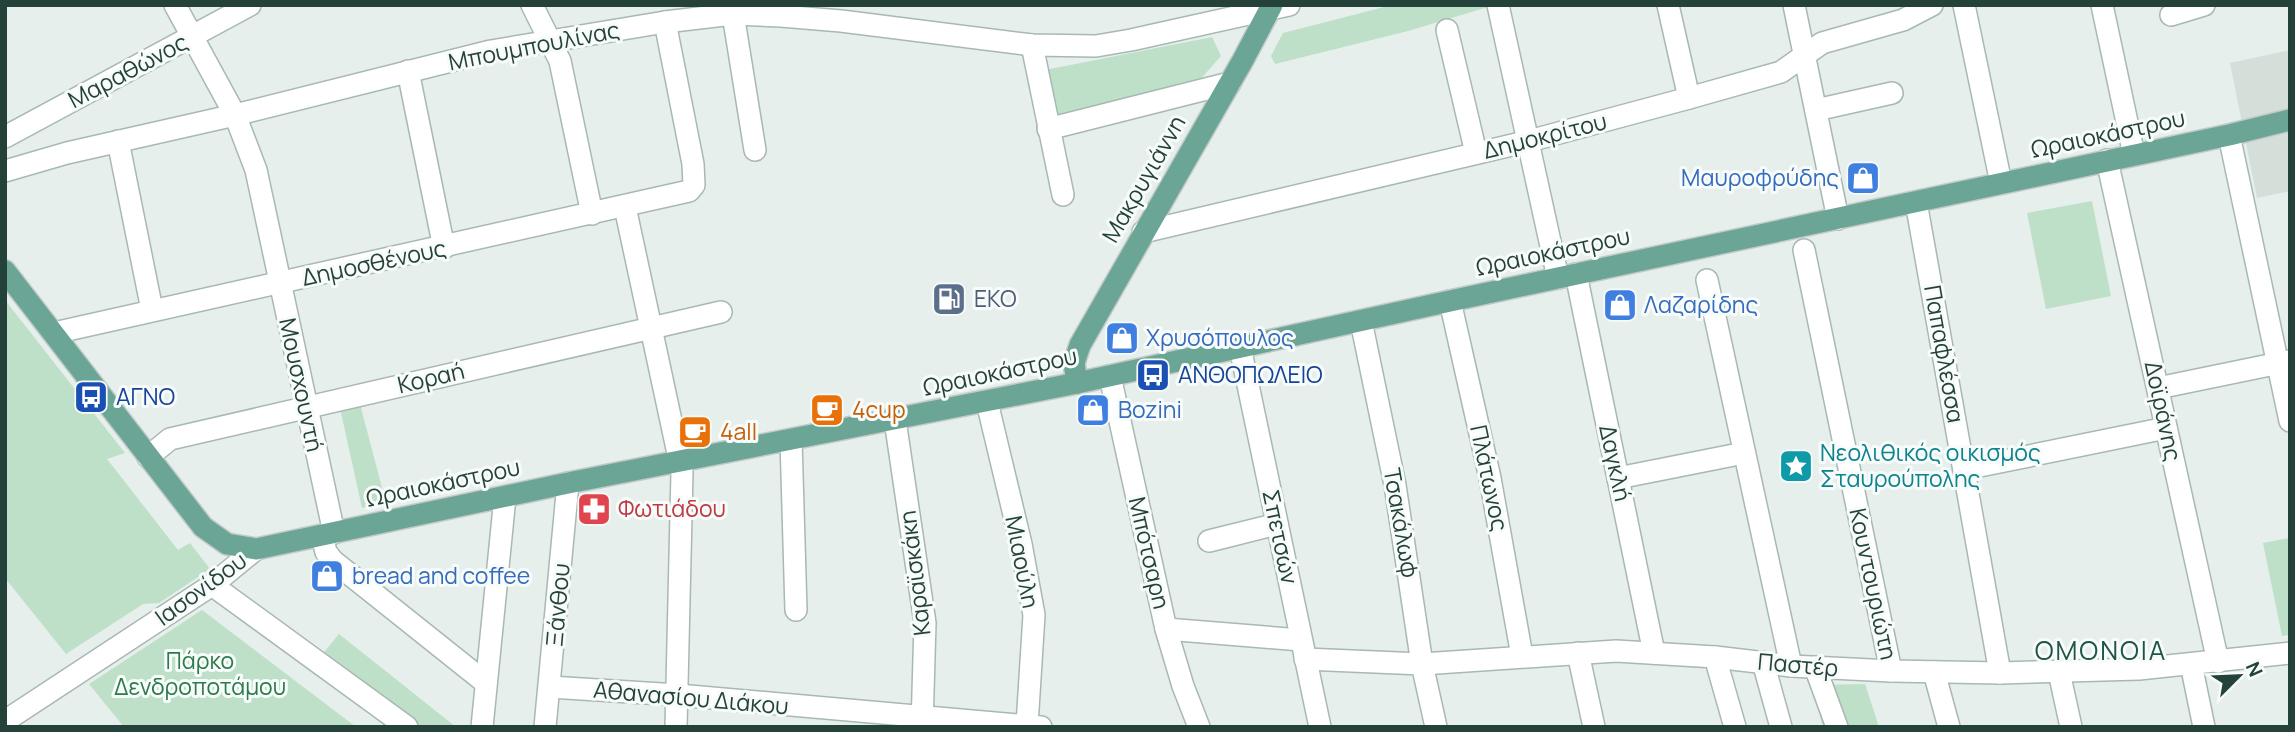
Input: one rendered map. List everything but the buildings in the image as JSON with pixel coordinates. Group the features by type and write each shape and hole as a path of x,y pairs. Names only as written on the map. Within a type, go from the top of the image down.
{"main road":[{"name":"Μακρυγιάννη","path":"1077,383 1074,363 1080,345 1143,232 1277,7"},
{"name":"Ωραιοκάστρου","path":"5,271 210,534 228,544 256,549 568,483 987,402 2290,120"}],"street":[{"name":"Μουσχουντή","path":"175,5 235,115 256,170 306,407 328,535 326,552 333,561 486,683"},
{"name":"Μαραθώνος","path":"5,137 250,5"},
{"path":"532,5 563,73 592,214"},
{"name":"Δαγκλή","path":"1498,5 1529,141 1567,276 1618,478 1654,653"},
{"path":"1668,5 1689,98"},
{"path":"1794,5 1838,219"},
{"path":"1964,5 2001,184"},
{"path":"2102,5 2134,155"},
{"path":"2171,15 2204,5"},
{"name":"Μπουμπουλίνας","path":"5,171 491,51 665,22 733,15 841,21 1032,45 1072,46 1113,44 1277,7"},
{"name":"Δημοκρίτου","path":"1143,232 1529,141 1781,72 1822,43 1903,20 1926,9"},
{"path":"733,15 755,150"},
{"name":"Δημοσθένους","path":"54,333 625,207 673,196 693,188 693,164 665,22"},
{"path":"1447,30 1476,153"},
{"path":"1032,45 1063,195"},
{"path":"408,71 444,248"},
{"path":"1048,129 1230,83"},
{"path":"1816,110 1892,93"},
{"path":"2229,135 2284,362 2290,421"},
{"path":"118,141 152,310"},
{"name":"Μπουμπουλίνας","path":"5,181 118,141"},
{"name":"Δοϊράνης","path":"2108,160 2218,662"},
{"name":"Παπαφλέσσα","path":"1916,202 2000,673"},
{"path":"625,207 680,461 682,488 676,727"},
{"name":"Κουντουριώτη","path":"1804,250 1891,671"},
{"path":"1707,280 1791,666"},
{"name":"Πλάτωνος","path":"1450,301 1490,478 1522,656"},
{"name":"Κοραή","path":"148,457 170,439 721,312"},
{"name":"Τσακάλωφ","path":"1361,321 1395,485 1422,664 1436,727"},
{"name":"Σπετσών","path":"1240,347 1320,727"},
{"path":"2158,388 2284,362"},
{"name":"Μπότσαρη","path":"1110,376 1166,629 1199,727"},
{"name":"Μιαούλη","path":"987,402 1021,544 1034,615 1034,726"},
{"name":"Καραϊσκάκη","path":"895,420 925,623 922,722"},
{"path":"1965,469 2166,428"},
{"path":"791,440 796,610"},
{"path":"1618,478 1744,453"},
{"name":"Ξάνθου","path":"545,727 568,483"},
{"path":"482,727 505,497"},
{"path":"1209,541 1277,524"},
{"name":"Ιασονίδου","path":"6,720 212,585 256,549"},
{"path":"212,585 407,727"},
{"name":"Παστέρ","path":"1166,629 1303,650 1422,664 1578,653 1654,653 1791,666 1934,673 2000,673 2139,669 2290,653"},
{"path":"1578,653 1594,727"},
{"path":"1715,657 1735,727"},
{"path":"1763,662 1781,727"},
{"path":"2191,664 2204,727"},
{"path":"1815,667 1837,727"},
{"path":"2059,672 2071,727"},
{"path":"1934,673 1950,727"},
{"name":"Αθανασίου Διάκου","path":"550,687 678,695 922,722 1034,726"}],"shaded area":[{"path":"2290,50 2290,191 2257,198 2230,63"}],"green space":[{"path":"1392,5 1495,5 1408,31 1275,64 1271,56 1283,33"},
{"path":"1212,37 1221,56 1198,82 1059,115 1056,113 1045,70"},
{"path":"2092,201 2111,296 2046,309 2027,213"},
{"name":"Πάρκο Δενδροποτάμου","path":"5,300 125,453 107,459 178,550 190,543 210,569 159,603 143,604 66,654 5,578"},
{"path":"360,404 386,503 362,508 340,408"},
{"path":"2290,538 2290,635 2282,636 2263,543"},
{"name":"Πάρκο Δενδροποτάμου","path":"202,610 356,727 124,727 89,684"},
{"path":"339,634 456,727 413,727 320,657"},
{"path":"1865,684 1879,727 1823,727 1812,685"}],"place":[{"name":"Μαυροφρύδης","path":"1863,178"},
{"name":"EKO","path":"949,299"},
{"name":"Λαζαρίδης","path":"1620,305"},
{"name":"Χρυσόπουλος","path":"1122,338"},
{"name":"ΑΝΘΟΠΩΛΕΙΟ","path":"1153,375"},
{"name":"ΑΓΝΟ","path":"91,397"},
{"name":"4cup","path":"827,410"},
{"name":"Bozini","path":"1093,410"},
{"name":"4all","path":"695,432"},
{"name":"Νεολιθικός οικισμός Σταυρούπολης","path":"1796,466"},
{"name":"Φωτιάδου","path":"594,509"},
{"name":"bread and coffee","path":"327,576"}],"district":[{"name":"OMONOIA","path":"2101,651"}]}
